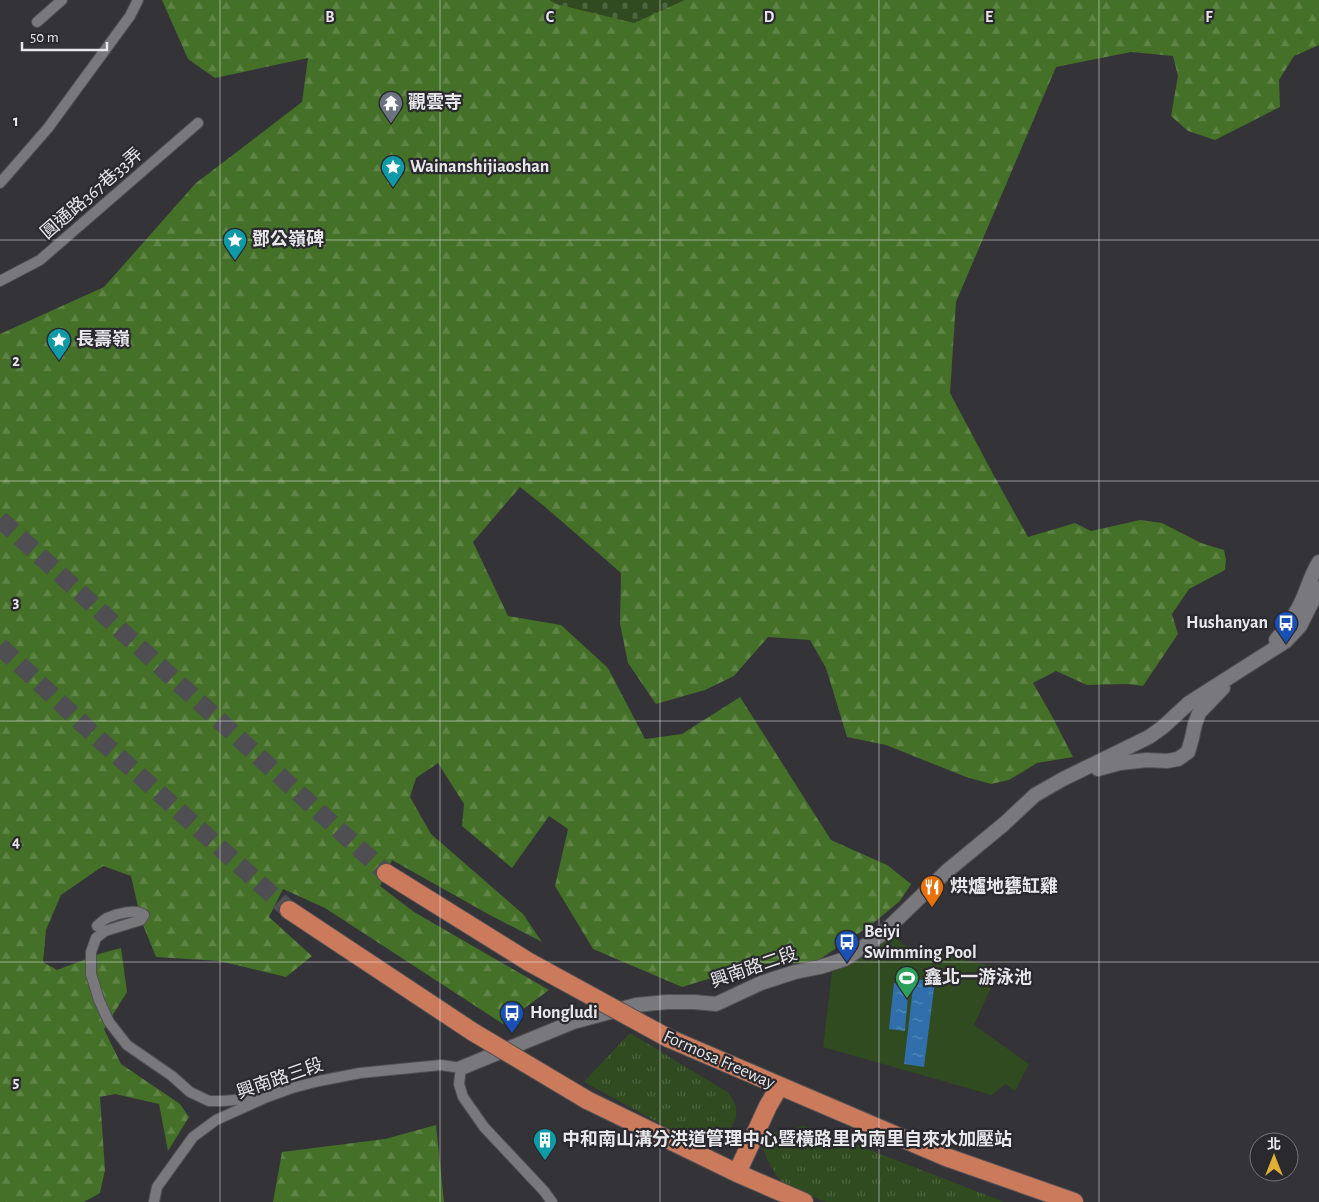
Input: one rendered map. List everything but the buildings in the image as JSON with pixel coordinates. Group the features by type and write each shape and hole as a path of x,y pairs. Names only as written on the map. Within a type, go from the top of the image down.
{"highway":[{"name":"Formosa Freeway","path":"386,873 530,962 668,1038 946,1158 1071,1201"},
{"path":"289,910 473,1032 587,1100 736,1173 804,1202"},
{"path":"736,1173 779,1087"}],"street":[{"path":"37,22 62,0"},
{"path":"0,183 48,128 130,16 138,0"},
{"name":"圓通路367巷33弄","path":"0,281 40,260 198,123"},
{"path":"1264,654 1286,628 1304,597 1319,562"},
{"path":"1063,778 1148,737 1163,727 1189,703 1286,641 1300,626 1319,588"},
{"path":"1063,778 1120,763 1178,759 1188,752 1195,724 1200,713 1245,667"},
{"name":"興南路二段","path":"462,1068 573,1022 636,1005 667,1002 716,1004 761,983 794,972 820,967 845,959 881,935 946,871 1004,824 1035,795 1063,778"},
{"path":"97,926 106,918 133,911 141,912 144,915 141,920 105,931 96,938 91,952 91,974 99,1000 109,1022 127,1046 172,1076 190,1092 209,1101 267,1097"},
{"name":"興南路三段","path":"154,1202 157,1187 193,1137 216,1120 267,1097 319,1081 360,1073 441,1065 462,1068"},
{"path":"462,1068 459,1084 463,1097 484,1127 552,1202"}],"green space":[{"path":"162,0 1319,0 1319,45 1294,56 1279,80 1280,107 1215,140 1188,131 1171,116 1178,76 1173,56 1131,52 1056,67 956,302 950,393 1028,537 1075,523 1091,531 1140,520 1162,523 1201,543 1224,550 1225,570 1189,589 1172,614 1178,634 1143,686 1127,684 1087,685 1056,671 1033,683 1073,757 1037,763 1009,780 991,784 966,777 886,745 847,737 826,668 810,640 768,637 734,676 705,690 656,704 628,663 620,624 621,573 520,487 473,542 508,616 561,625 608,668 645,739 682,734 740,697 831,840 887,865 911,884 900,901 871,925 814,963 758,964 682,987 593,949 555,886 568,829 549,816 512,868 462,826 464,804 438,763 416,778 410,797 431,834 523,914 542,942 392,860 380,886 414,912 549,990 503,1024 325,908 283,889 269,917 312,956 286,977 219,961 156,957 141,920 131,876 103,866 61,895 46,930 43,962 57,970 121,948 127,992 104,1029 121,1064 180,1104 189,1117 168,1151 159,1104 115,1094 100,1097 105,1170 100,1193 84,1202 0,1202 0,334 104,287 196,183 302,102 308,58 215,78 188,59"},
{"path":"550,0 685,0 634,23 556,4"},
{"name":"鑫北一游泳池","path":"892,933 904,945 1000,968 974,1025 1029,1064 1015,1091 1005,1084 992,1095 823,1047 832,972 857,960"},
{"path":"630,1033 729,1093 736,1106 736,1117 731,1129 723,1137 709,1141 690,1133 666,1127 584,1082"},
{"path":"436,1125 444,1202 273,1202 282,1152 385,1139"},
{"path":"804,1126 1004,1202 826,1202 780,1181 768,1161 762,1146 765,1138 778,1131"}],"water":[{"path":"914,979 935,981 924,1067 904,1064"},
{"path":"894,983 909,984 905,1031 889,1029"}],"tunnel":[{"path":"0,519 386,873"},
{"path":"0,646 90,731 289,910"}],"place":[{"name":"觀雲寺","path":"391,124"},
{"name":"Wainanshijiaoshan","path":"393,188"},
{"name":"鄧公嶺碑","path":"235,261"},
{"name":"長壽嶺","path":"59,361"},
{"name":"Hushanyan","path":"1286,644"},
{"name":"烘爐地甕缸雞","path":"932,908"},
{"name":"Beiyi Swimming Pool","path":"847,963"},
{"name":"鑫北一游泳池","path":"907,999"},
{"name":"Hongludi","path":"512,1034"},
{"name":"中和南山溝分洪道管理中心暨橫路里內南里自來水加壓站","path":"545,1161"}]}
